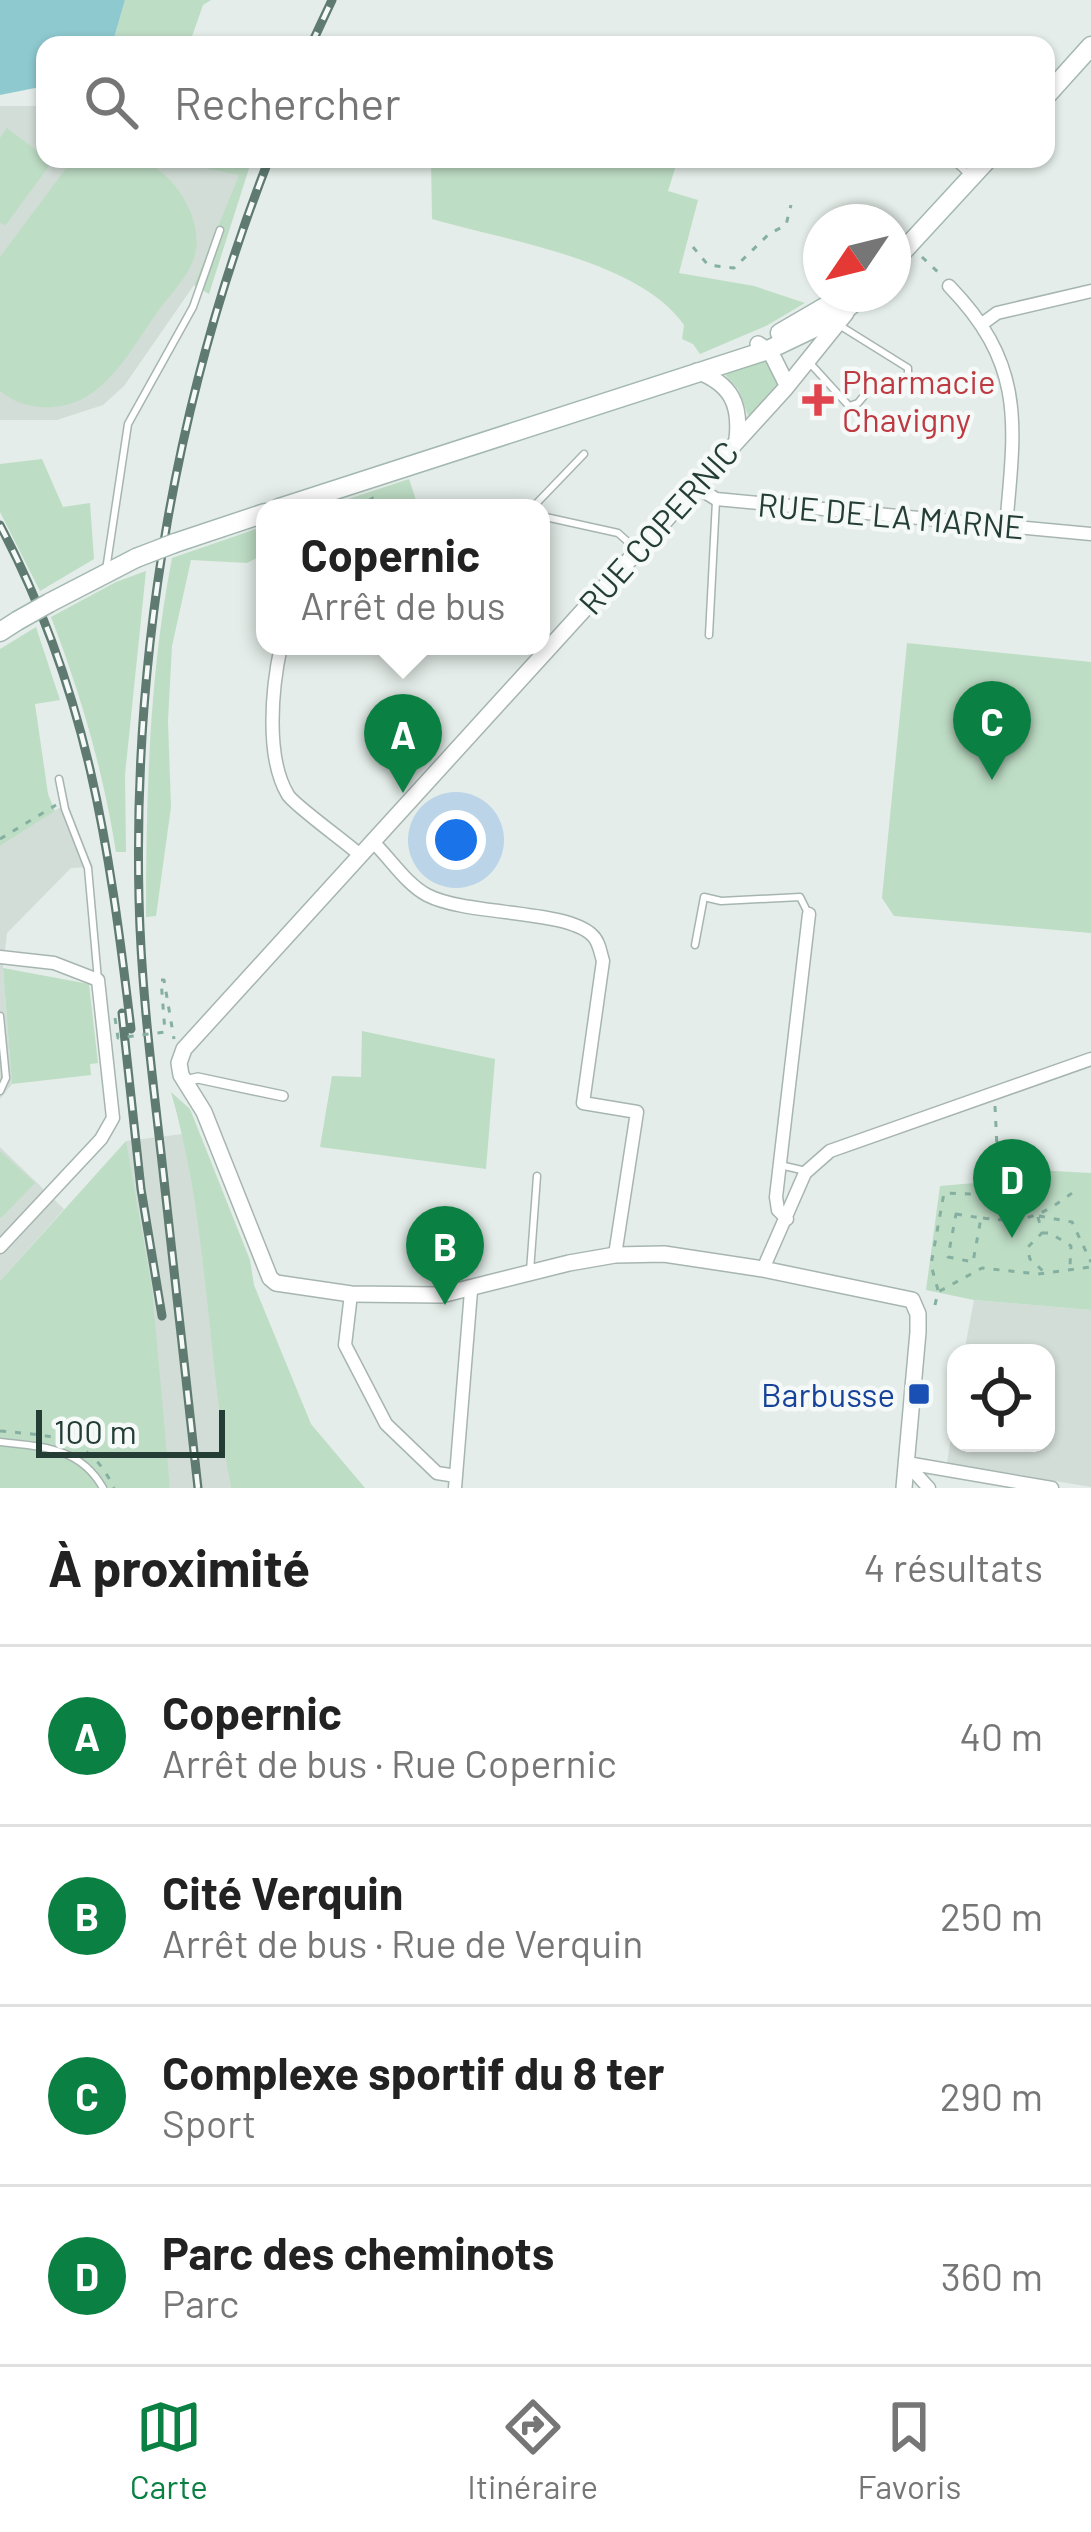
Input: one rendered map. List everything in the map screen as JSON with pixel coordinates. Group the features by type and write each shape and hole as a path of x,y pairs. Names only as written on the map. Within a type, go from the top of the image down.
{"main road":[{"path":"1055,86 1091,46"},
{"path":"911,243 980,168"},
{"path":"306,499 734,358 835,312"},
{"path":"9,627 136,558 256,515"}],"street":[{"path":"949,286 982,324 998,352 1014,405 1006,526"},
{"path":"982,324 997,313 1091,291"},
{"name":"RUE COPERNIC","path":"550,646 787,385 843,312"},
{"path":"763,347 787,385"},
{"path":"697,371 716,378 737,402 737,439"},
{"name":"RUE DE LA MARNE","path":"695,486 716,499 1091,534"},
{"path":"278,655 271,724 288,795 360,855"},
{"name":"RUE COPERNIC","path":"181,1056 542,655"},
{"path":"373,842 431,897 569,923 591,933 598,944 602,961 583,1103 638,1112 615,1255"},
{"path":"787,1219 778,1210 776,1197 809,914"},
{"path":"0,957 54,963 98,980 112,1106 109,1128 0,1247"},
{"path":"181,1056 184,1081 204,1112 276,1283 404,1298 471,1291 615,1255 664,1254 912,1300 918,1332 904,1488"},
{"path":"763,1269 807,1171 830,1151 1091,1059"},
{"path":"184,1081 198,1078 283,1096"},
{"path":"350,1294 345,1345 386,1424 437,1473 455,1482 471,1291"},
{"path":"907,1463 929,1488"},
{"path":"907,1463 1052,1488"}],"lane":[{"path":"962,168 972,177"},
{"path":"105,573 128,424 193,308 220,230"},
{"path":"808,361 849,406 859,403 874,384 908,379 908,368 853,312"},
{"path":"541,499 584,454"},
{"path":"709,635 716,499"},
{"path":"550,518 618,533 637,550"},
{"path":"59,779 62,801 88,868 98,980"},
{"path":"694,945 704,897 721,901 800,897 809,914"},
{"path":"0,1016 6,1078 0,1091"},
{"path":"780,1166 807,1171"},
{"path":"530,1274 537,1176"},
{"path":"0,1442 55,1448 78,1457 103,1488"}],"path":[{"path":"693,247 708,265 734,268 769,234 786,225 791,205"},
{"path":"919,256 949,286"},
{"path":"0,839 62,801"},
{"path":"115,1018 118,1038 165,1033 164,980 171,1036 181,1056"},
{"path":"994,1093 1006,1221"},
{"path":"1037,1215 1072,1222 1091,1265 1045,1273 982,1268 948,1257 956,1214 1019,1222 1079,1188"},
{"path":"935,1305 938,1292 931,1265 944,1193 1003,1195"},
{"path":"1037,1215 1042,1233"},
{"path":"974,1262 981,1218"},
{"path":"1042,1233 1071,1246"},
{"path":"1042,1233 1028,1248 1030,1259 1045,1273"},
{"path":"1070,1268 1071,1246 1079,1237"},
{"path":"938,1292 982,1268"}],"shaded area":[{"path":"0,106 36,106 36,168 208,168 240,174 194,285 124,386 103,405 57,420 0,420"},
{"path":"67,803 93,867 71,868 7,933 3,968 12,1084 0,1099 0,846"},
{"path":"183,1134 231,1488 170,1488 126,1141"},
{"path":"0,1147 64,1209 0,1281"},
{"path":"974,1300 1091,1310 1091,1487 947,1463 949,1452 1055,1452 1055,1344 966,1344"}],"green space":[{"path":"125,0 211,0 203,5 192,36 115,36"},
{"path":"7,128 36,150 36,168 48,168 5,226 0,222 0,138"},
{"path":"66,168 155,168 184,199 196,231 193,261 186,275 122,362 96,390 62,406 36,406 0,391 0,257"},
{"path":"204,168 249,168 209,294 194,285 239,175"},
{"path":"431,168 675,168 668,191 698,200 679,273 754,286 803,304 700,354 682,339 684,325 636,284 533,245 432,219"},
{"path":"769,359 783,386 749,418 727,370"},
{"path":"42,459 63,507 90,503 94,559 40,591 0,512 0,464"},
{"path":"409,479 416,499 348,499"},
{"path":"256,529 256,558 247,563 191,560 172,646 171,807 156,916 146,917 150,737 172,558"},
{"path":"146,571 125,775 126,852 116,852 90,733 51,617"},
{"path":"36,627 60,700 35,704 48,794 55,811 0,846 0,649"},
{"path":"907,643 1091,662 1091,933 894,916 882,898"},
{"path":"3,968 89,984 98,1063 90,1064 91,1075 12,1084"},
{"path":"362,1031 495,1059 486,1169 320,1147 332,1076 361,1077"},
{"path":"171,1092 190,1109 311,1424 365,1488 231,1488 193,1190"},
{"path":"126,1141 152,1289 170,1488 0,1488 0,1281"},
{"path":"0,1151 35,1183 1,1218 0,1217"},
{"path":"978,1167 1091,1173 1091,1310 974,1300 926,1290 940,1186 975,1183"}],"water":[{"path":"0,0 125,0 115,36 36,36 36,88 0,95"}],"railway":[{"path":"315,36 332,0"},
{"path":"198,1488 142,967 139,804 153,616 167,522 209,338 266,168"},
{"path":"0,525 54,648 90,770 114,896 131,1029"},
{"path":"122,1013 141,1189 162,1316"}],"place":[{"name":"Pharmacie Chavigny","path":"818,400"},
{"name":"Complexe sportif du 8 ter","path":"992,780"},
{"name":"Copernic","path":"403,793"},
{"name":"Parc des cheminots","path":"1012,1238"},
{"name":"Cité Verquin","path":"445,1305"},
{"name":"Barbusse","path":"919,1394"}]}
